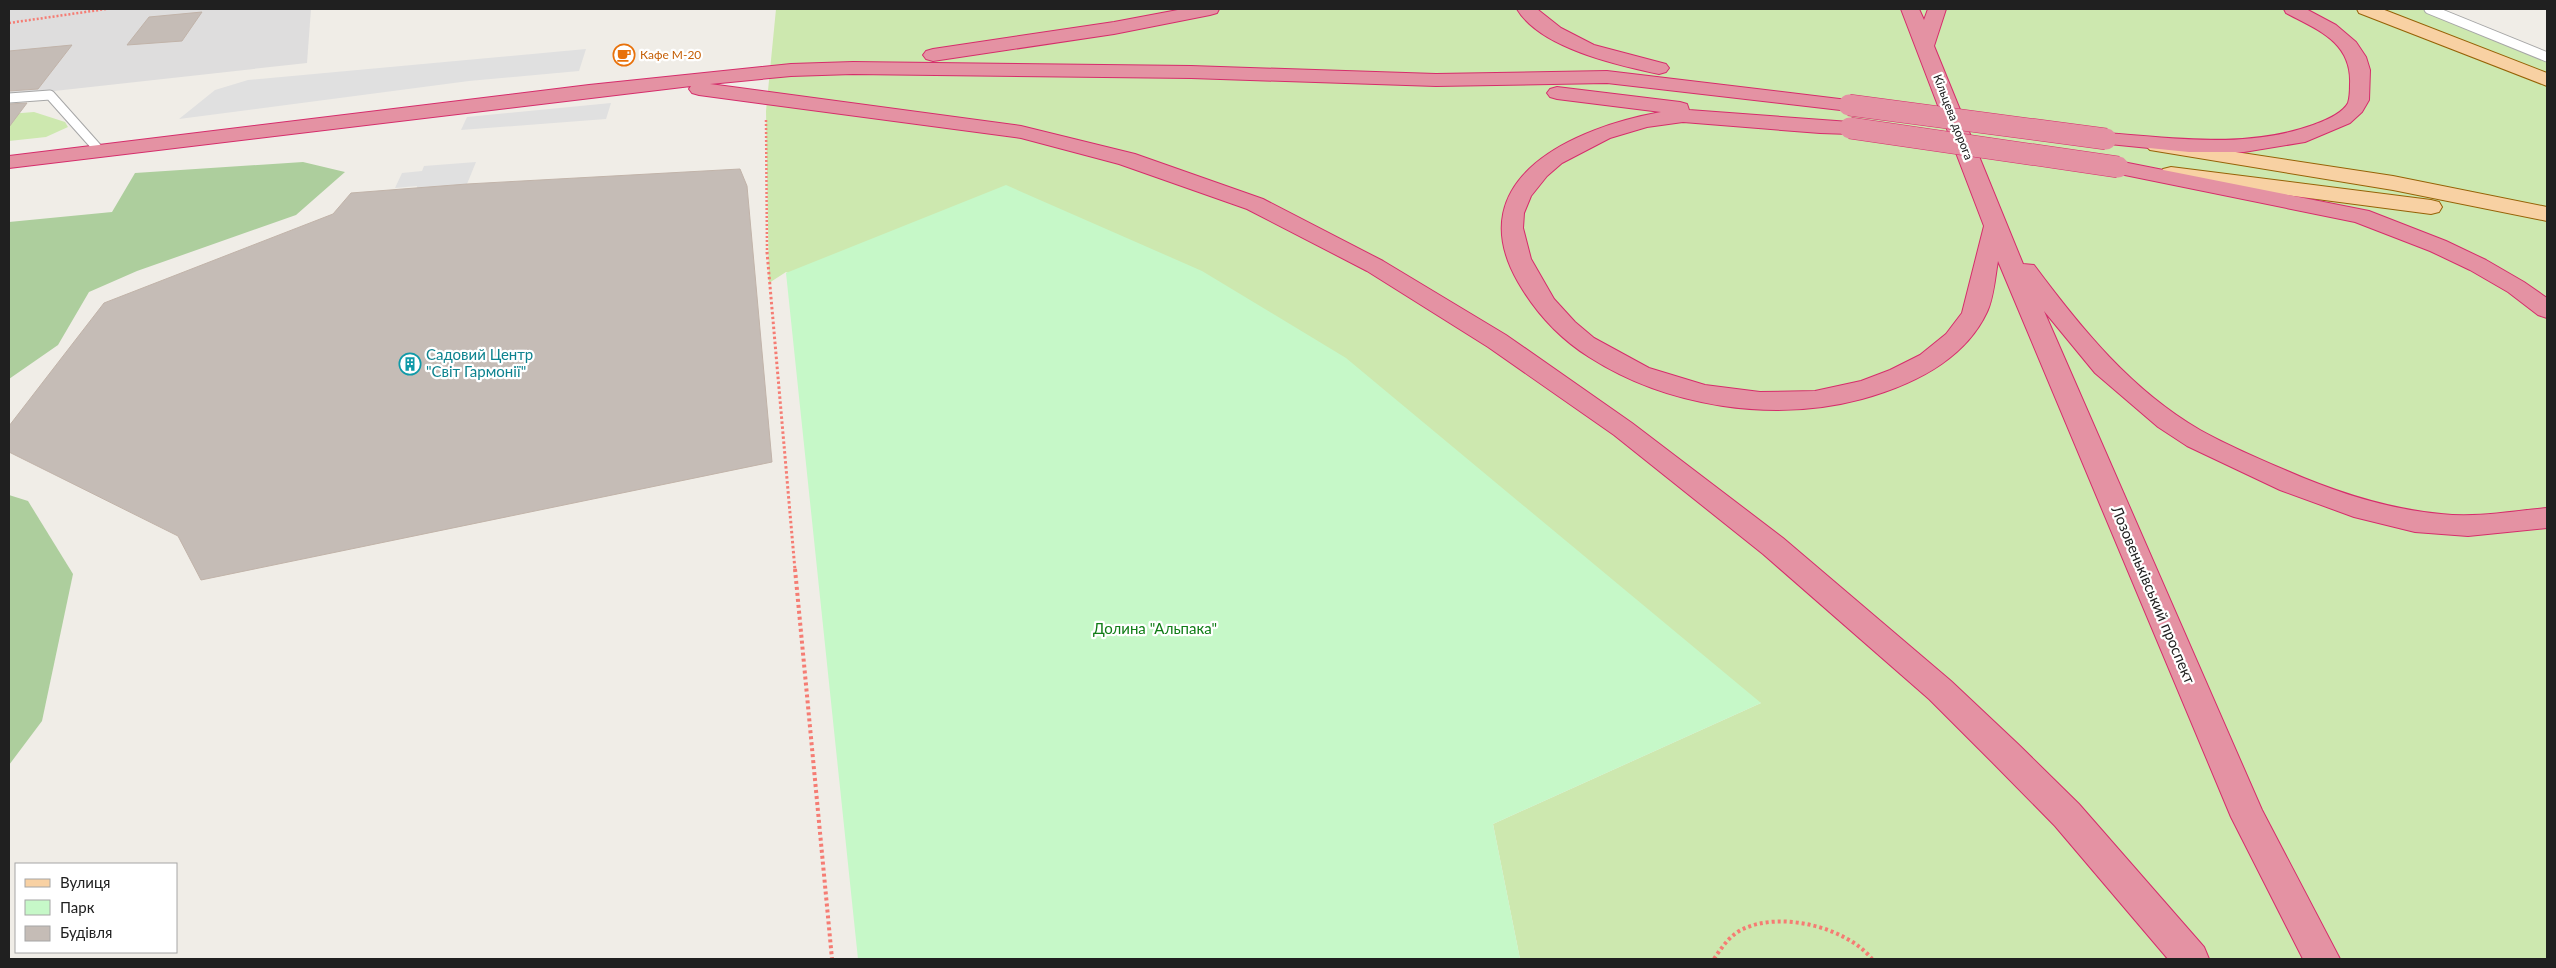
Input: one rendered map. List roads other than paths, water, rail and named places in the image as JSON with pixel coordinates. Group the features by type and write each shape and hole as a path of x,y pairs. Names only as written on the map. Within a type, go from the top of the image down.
{"highway":[{"path":"853,68 1114,28 1210,9"},
{"path":"1526,9 1536,20 1567,39 1610,57 1769,94"},
{"path":"1897,9 1924,46"},
{"name":"Кільцева дорога","path":"1910,9 1995,226"},
{"path":"1924,46 1938,9"},
{"path":"9,162 660,84 791,70 853,68 1191,72 1436,80 1607,78 1769,94 2106,138 2241,147 2276,144 2308,136 2338,122 2357,104 2361,70 2359,59 2349,45 2335,33 2292,9"},
{"path":"1436,80 1850,128 2118,167 2361,216 2438,246 2478,265 2516,287 2547,310"},
{"path":"660,84 766,100 1020,132 1127,159 1189,179 1255,204 1375,266 1497,341 1623,429 1773,546 1940,690 2067,815 2138,895 2191,959"},
{"path":"1850,128 1678,116 1608,132 1581,142 1548,162 1527,186 1513,212 1512,237 1524,270 1542,302 1567,329 1604,357 1650,378 1699,393 1752,401 1799,401 1849,395 1914,371 1940,353 1958,336 1974,312 1995,226"},
{"path":"1995,226 2053,307 2103,366 2138,398 2190,436 2318,496 2389,518 2443,525 2497,524 2547,518"},
{"name":"Лозовеньківський проспект","path":"1995,226 2248,817 2322,959"}],"main road":[{"path":"2366,9 2547,80"},
{"path":"2106,138 2393,183 2547,215"},
{"path":"2118,167 2360,199 2547,215"}],"lane":[{"path":"2429,9 2547,57"},
{"path":"9,98 50,95 99,150"}],"place":[{"name":"Кафе М-20","path":"624,55"},
{"name":"Садовий Центр \"Світ Гармонії\"","path":"410,364"}],"park label":[{"name":"Долина \"Альпака\"","path":"1155,629"}]}
